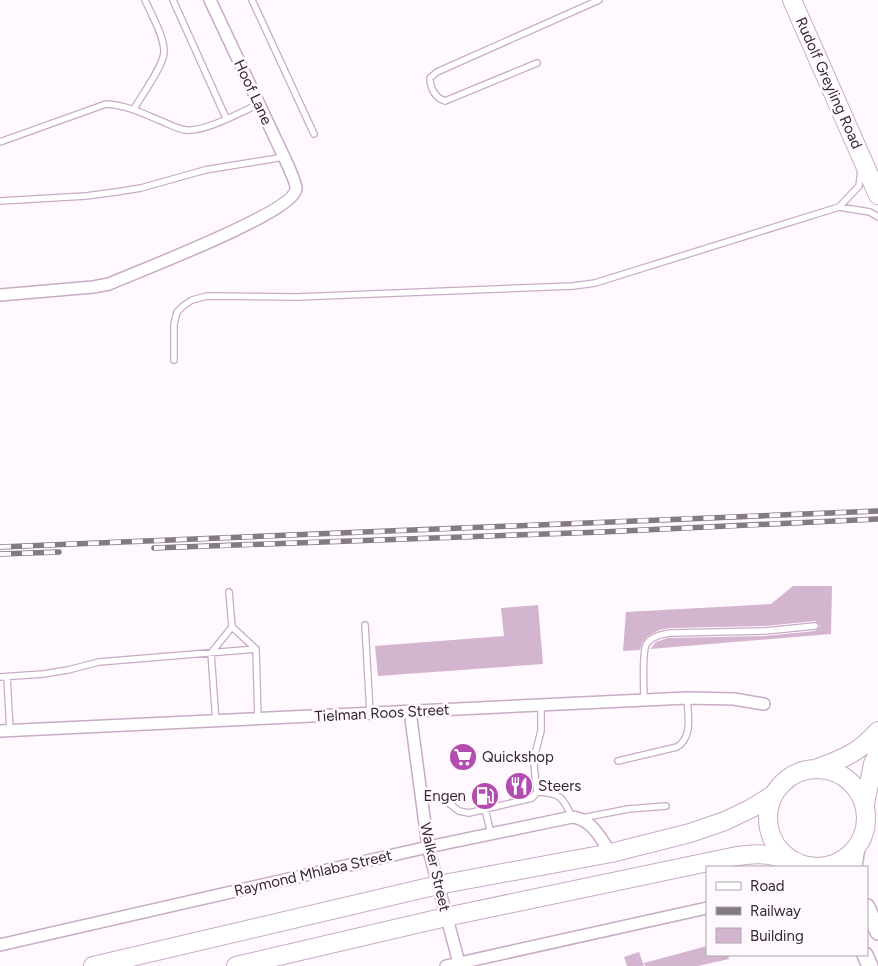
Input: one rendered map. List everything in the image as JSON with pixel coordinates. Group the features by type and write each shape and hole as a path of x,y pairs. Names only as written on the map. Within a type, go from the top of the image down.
{"main road":[{"name":"Rudolf Greyling Road","path":"792,0 867,161 878,195"},
{"path":"808,866 784,854 774,841 769,826 769,810 773,795 781,784 792,775 818,768 849,756 869,741 878,731"},
{"path":"865,804 874,781 872,764 878,753"},
{"path":"818,768 844,776 874,781"},
{"path":"236,966 446,917 750,854 766,854 808,866 830,866 845,859 866,836 867,819 865,804 859,791 844,776"},
{"path":"93,966 438,885 612,853 690,833 725,821 773,795"}],"street":[{"name":"Hoof Lane","path":"0,295 109,284 219,238 290,200 296,190 296,185 210,0"},
{"name":"Tielman Roos Street","path":"5,731 688,698 734,699 764,704"},
{"name":"Walker Street","path":"410,711 428,847 459,963"},
{"name":"Raymond Mhlaba Street","path":"0,945 428,847 577,817"},
{"path":"577,817 589,823 612,853"},
{"path":"854,866 866,836"},
{"path":"446,966 706,908"},
{"path":"868,909 878,932"}],"lane":[{"path":"134,109 163,62 165,52 145,0"},
{"path":"173,0 226,118"},
{"path":"252,0 314,134"},
{"path":"536,63 445,100 435,95 430,83 430,78 437,72 599,0"},
{"path":"0,142 106,104 134,109 187,130 200,129 259,104"},
{"path":"0,201 86,196 116,192 141,188 205,170 284,157"},
{"path":"839,207 859,186 867,161"},
{"path":"174,360 174,324 177,312 192,300 220,296 306,297 573,286 595,283 839,207 870,212 878,217"},
{"path":"229,592 232,627 256,649 258,720"},
{"path":"365,625 370,713"},
{"path":"644,700 644,654 646,645 659,635 671,633 765,631 815,626"},
{"path":"216,722 211,653 232,627"},
{"path":"0,677 52,673 99,662 256,649"},
{"path":"5,731 7,676"},
{"path":"618,761 677,747 682,744 687,737 688,730 688,698"},
{"path":"420,790 441,797 460,811 468,813 532,798 537,792 534,765 541,731 541,704"},
{"path":"537,792 553,793 560,796 577,817 628,809 666,806"},
{"path":"485,809 491,834"}],"building":[{"path":"793,586 832,586 831,634 650,649 656,642 668,638 765,636 815,631 820,626 815,621 765,626 671,628 659,630 648,636 642,643 640,650 623,651 626,612 771,604"},
{"path":"538,605 543,664 378,676 375,646 504,636 501,608"},
{"path":"706,946 706,956 728,956 729,959 698,966 645,966 644,963"},
{"path":"639,952 644,966 627,966 624,957"}],"railway":[{"path":"0,547 878,511"},
{"path":"154,548 602,532 878,519"},
{"path":"0,554 59,552"}],"place":[{"name":"Quickshop","path":"463,757"},
{"name":"Steers","path":"519,786"},
{"name":"Engen","path":"485,796"}]}
